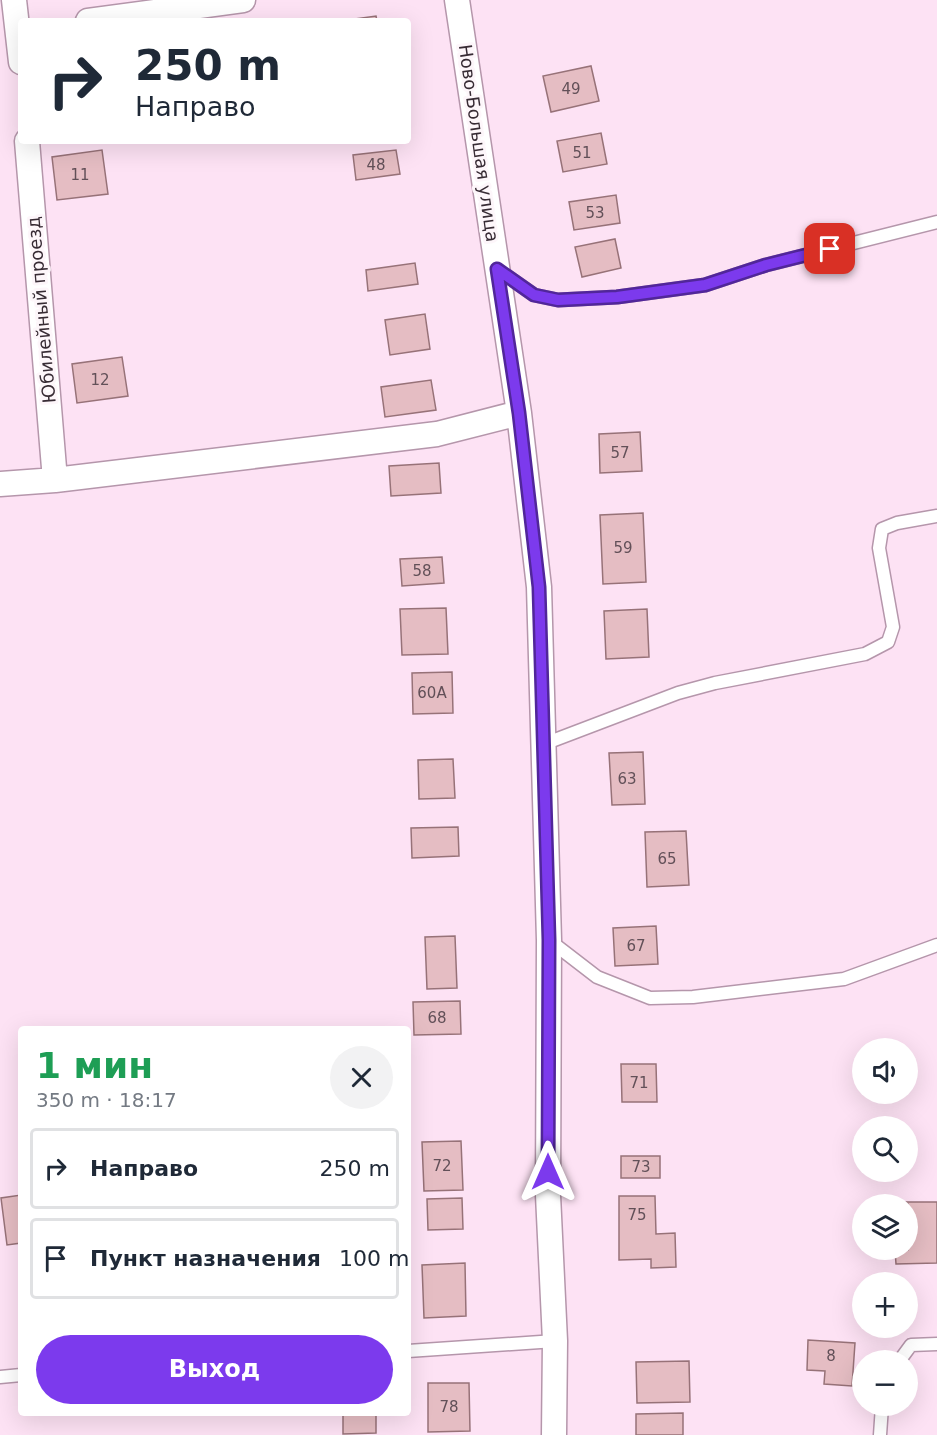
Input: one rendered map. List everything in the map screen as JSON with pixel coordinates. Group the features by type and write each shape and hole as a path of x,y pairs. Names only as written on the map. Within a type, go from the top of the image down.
{"street":[{"path":"14,0 13,31 18,50"},
{"path":"110,18 243,0"},
{"name":"Ново-Большая улица","path":"457,0 519,413 539,587 549,940 548,1195 555,1341 554,1435"},
{"name":"Юбилейный проезд","path":"27,144 55,480"},
{"path":"0,484 55,480 437,434 519,413"}],"lane":[{"path":"497,269 534,295 558,300 617,297 705,285 766,265 937,222"},
{"path":"543,744 678,693 715,683 865,654 888,642 893,627 879,548 882,529 897,523 937,516"},
{"path":"549,940 597,977 650,998 693,997 844,979 937,945"},
{"path":"411,1351 555,1341"},
{"path":"907,1350 911,1345 937,1344"},
{"path":"0,1377 18,1375"},
{"path":"880,1435 881,1416"}],"building":[{"path":"591,66 599,101 551,112 543,76"},
{"path":"601,133 607,164 563,172 557,141"},
{"path":"102,150 108,194 57,200 52,157"},
{"path":"396,150 400,174 356,180 353,155"},
{"path":"616,195 620,223 574,230 569,202"},
{"path":"615,239 621,268 582,277 575,247"},
{"path":"415,263 418,284 368,291 366,270"},
{"path":"425,314 430,349 390,355 385,320"},
{"path":"122,357 128,396 77,403 72,364"},
{"path":"431,380 436,410 385,417 381,387"},
{"path":"640,432 642,471 600,473 599,434"},
{"path":"439,463 441,493 391,496 389,466"},
{"path":"643,513 646,582 603,584 600,515"},
{"path":"442,557 444,583 402,586 400,559"},
{"path":"446,608 448,654 402,655 400,609"},
{"path":"647,609 649,657 606,659 604,611"},
{"path":"452,672 453,713 413,714 412,673"},
{"path":"643,752 645,804 612,805 609,753"},
{"path":"453,759 455,798 419,799 418,760"},
{"path":"458,827 459,856 412,858 411,828"},
{"path":"686,831 689,885 647,887 645,832"},
{"path":"656,926 658,964 615,966 613,928"},
{"path":"455,936 457,988 427,989 425,937"},
{"path":"460,1001 461,1034 414,1035 413,1002"},
{"path":"621,1064 656,1064 657,1102 622,1102"},
{"path":"461,1141 463,1190 424,1191 422,1142"},
{"path":"621,1156 660,1156 660,1178 621,1178"},
{"path":"18,1195 18,1243 7,1245 1,1198"},
{"path":"619,1196 655,1196 656,1234 675,1233 676,1267 651,1268 651,1259 619,1260"},
{"path":"462,1198 463,1229 428,1230 427,1199"},
{"path":"918,1202 937,1202 937,1263 896,1264 896,1260 918,1260"},
{"path":"465,1263 466,1316 424,1318 422,1265"},
{"path":"808,1340 855,1343 855,1350 852,1350 852,1386 824,1384 825,1371 807,1370"},
{"path":"689,1361 690,1402 637,1403 636,1362"},
{"path":"428,1383 469,1383 470,1431 428,1432"},
{"path":"683,1413 683,1435 636,1435 636,1414"},
{"path":"343,1416 376,1416 376,1433 343,1434"}],"route":[{"path":"548,1172 549,940 539,587 519,413 497,269 534,295 558,300 617,297 705,285 766,265 830,249"}]}
